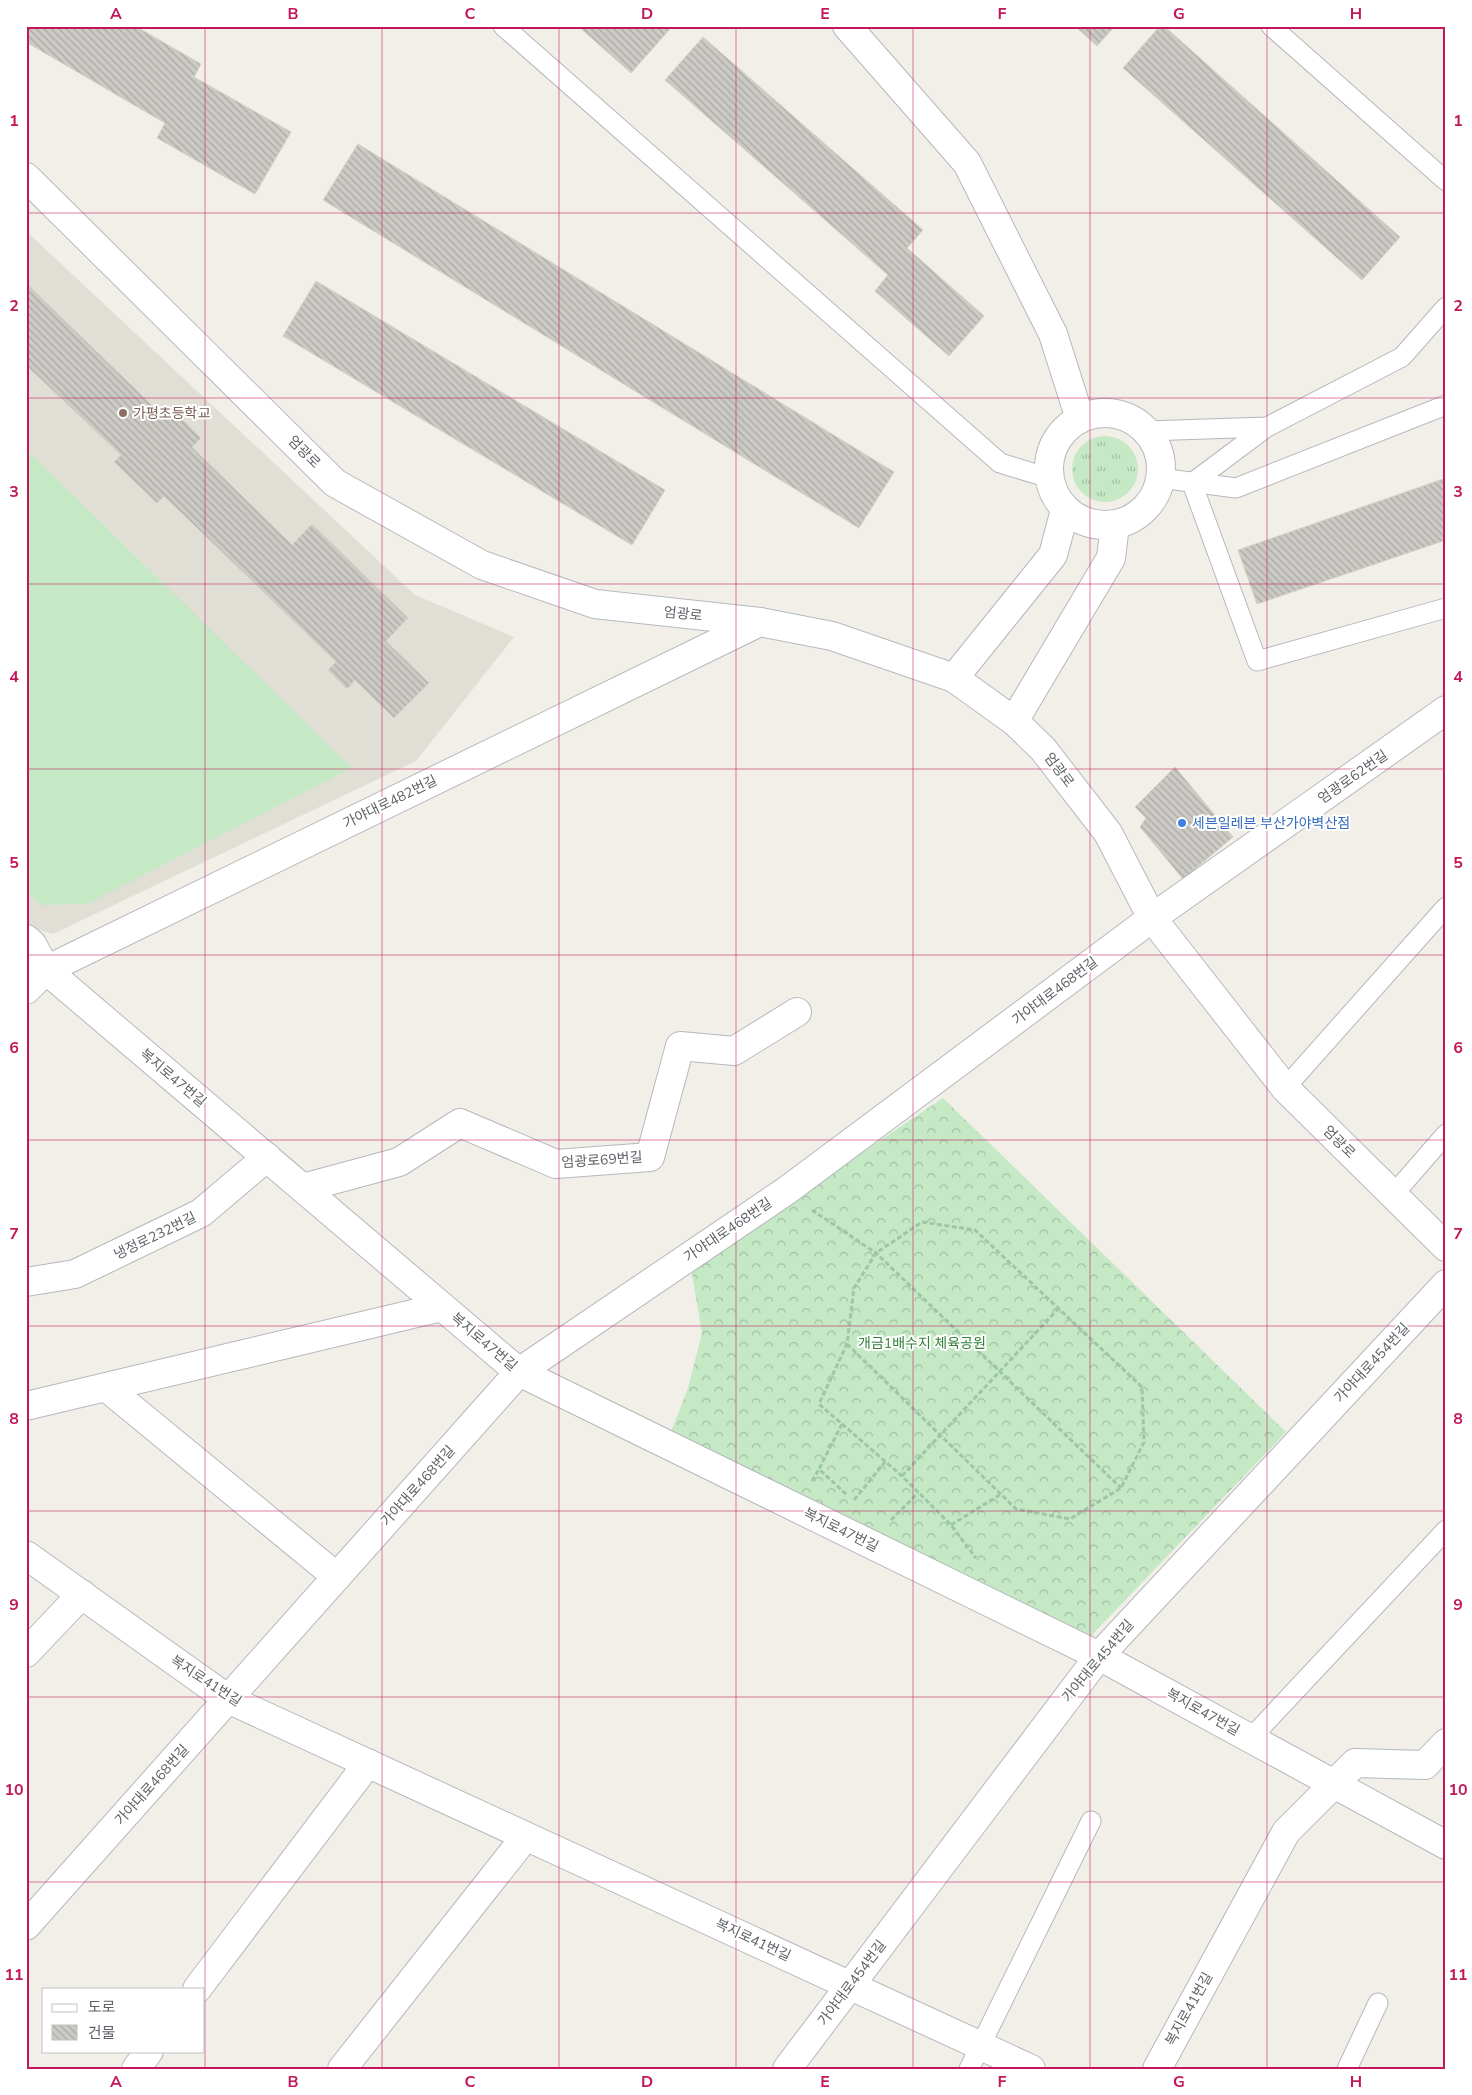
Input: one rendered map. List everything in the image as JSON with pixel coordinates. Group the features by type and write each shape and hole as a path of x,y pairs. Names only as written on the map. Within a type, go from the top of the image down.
{"street":[{"path":"847,26 967,163 1053,334 1080,418"},
{"name":"엄광로","path":"26,177 335,483 482,565 595,604 760,622 832,636 954,678 1014,721 1043,749 1108,833 1152,918 1285,1088 1446,1247"},
{"path":"1097,414 1116,414 1132,420 1146,431 1156,445 1160,462 1160,478 1155,495 1145,509 1132,519 1115,525 1096,525 1080,520 1065,510 1055,495 1049,478 1049,460 1055,443 1065,429 1080,418 1097,414"},
{"path":"954,678 1053,555 1065,510"},
{"path":"1014,721 1111,558 1115,525"},
{"name":"가야대로482번길","path":"26,990 46,970 760,622"},
{"name":"엄광로62번길","path":"1152,918 1441,723"},
{"name":"가야대로468번길","path":"26,1926 519,1372 786,1192 1152,918"},
{"name":"복지로47번길","path":"26,939 32,944 46,970 519,1372 1099,1656 1446,1845"},
{"name":"엄광로69번길","path":"304,1188 399,1162 460,1123 556,1164 650,1157 680,1046 734,1051 797,1012"},
{"name":"냉정로232번길","path":"26,1282 75,1274 202,1213 267,1157"},
{"name":"가야대로454번길","path":"787,2069 1099,1656 1446,1284"},
{"name":"복지로47번길","path":"106,1387 442,1307"},
{"path":"26,1406 106,1387 337,1577"},
{"name":"복지로41번길","path":"26,1555 228,1699 850,1985 974,2057 1031,2069"},
{"path":"26,1653 82,1594"},
{"path":"1332,1784 1355,1763 1425,1766 1446,1743"},
{"path":"198,1988 368,1763"},
{"name":"복지로41번길","path":"1157,2069 1286,1832 1332,1784"},
{"path":"342,2069 526,1836"},
{"path":"136,2069 148,2052"}],"lane":[{"path":"503,26 1000,464 1049,478"},
{"path":"1271,26 1446,181"},
{"path":"1192,482 1267,427 1402,356 1446,307"},
{"path":"1160,478 1236,488 1446,405"},
{"path":"1146,431 1267,427"},
{"path":"1192,482 1257,661 1446,608"},
{"path":"1285,1088 1446,907"},
{"path":"1393,1195 1446,1134"},
{"name":"복지로47번길","path":"1250,1738 1446,1530"},
{"path":"974,2057 1091,1821"},
{"path":"1347,2069 1378,2003"}],"path":[{"path":"786,1192 876,1253 1121,1488"},
{"path":"847,1344 1016,1509 1070,1519 1121,1488 1144,1442 1142,1387 975,1230 922,1222 876,1253 854,1288 847,1344 819,1404 902,1476 951,1525 980,1565 984,1600"},
{"path":"902,1476 1058,1309"},
{"path":"842,1424 819,1469 853,1501 885,1462"},
{"path":"951,1525 1001,1494"}],"shaded area":[{"name":"가평초등학교","path":"26,231 415,595 514,637 416,761 53,934 33,928 26,921"}],"green space":[{"path":"1105,436 1117,439 1128,446 1135,457 1138,469 1135,481 1128,492 1117,499 1105,502 1093,499 1082,492 1075,481 1072,469 1075,457 1082,446 1093,439"},
{"path":"26,449 352,768 87,904 41,905 26,891"},
{"name":"개금1배수지 체육공원","path":"943,1098 1286,1432 1090,1637 671,1432 688,1388 702,1333 691,1268"}],"building":[{"path":"28,26 135,26 201,64 194,77 291,132 255,194 157,138 165,123 26,42"},
{"path":"578,26 665,26 669,30 631,73"},
{"path":"1075,26 1115,26 1097,46"},
{"path":"1160,26 1164,26 1400,237 1362,280 1123,68"},
{"path":"703,37 923,230 907,248 984,316 949,356 875,291 888,275 665,80"},
{"path":"358,144 894,472 859,528 323,200"},
{"path":"316,281 665,490 632,545 283,336"},
{"path":"26,283 165,418 173,410 201,438 192,447 292,545 312,524 408,618 386,641 429,683 394,718 355,680 347,689 328,670 336,662 164,496 157,503 114,462 121,455 26,365"},
{"path":"1446,478 1446,540 1257,604 1238,550"},
{"name":"세븐일레븐 부산가야벽산점","path":"1175,767 1233,837 1183,879 1140,827 1146,818 1135,807"}],"place":[{"name":"가평초등학교","path":"123,413"},
{"name":"세븐일레븐 부산가야벽산점","path":"1182,823"}]}
